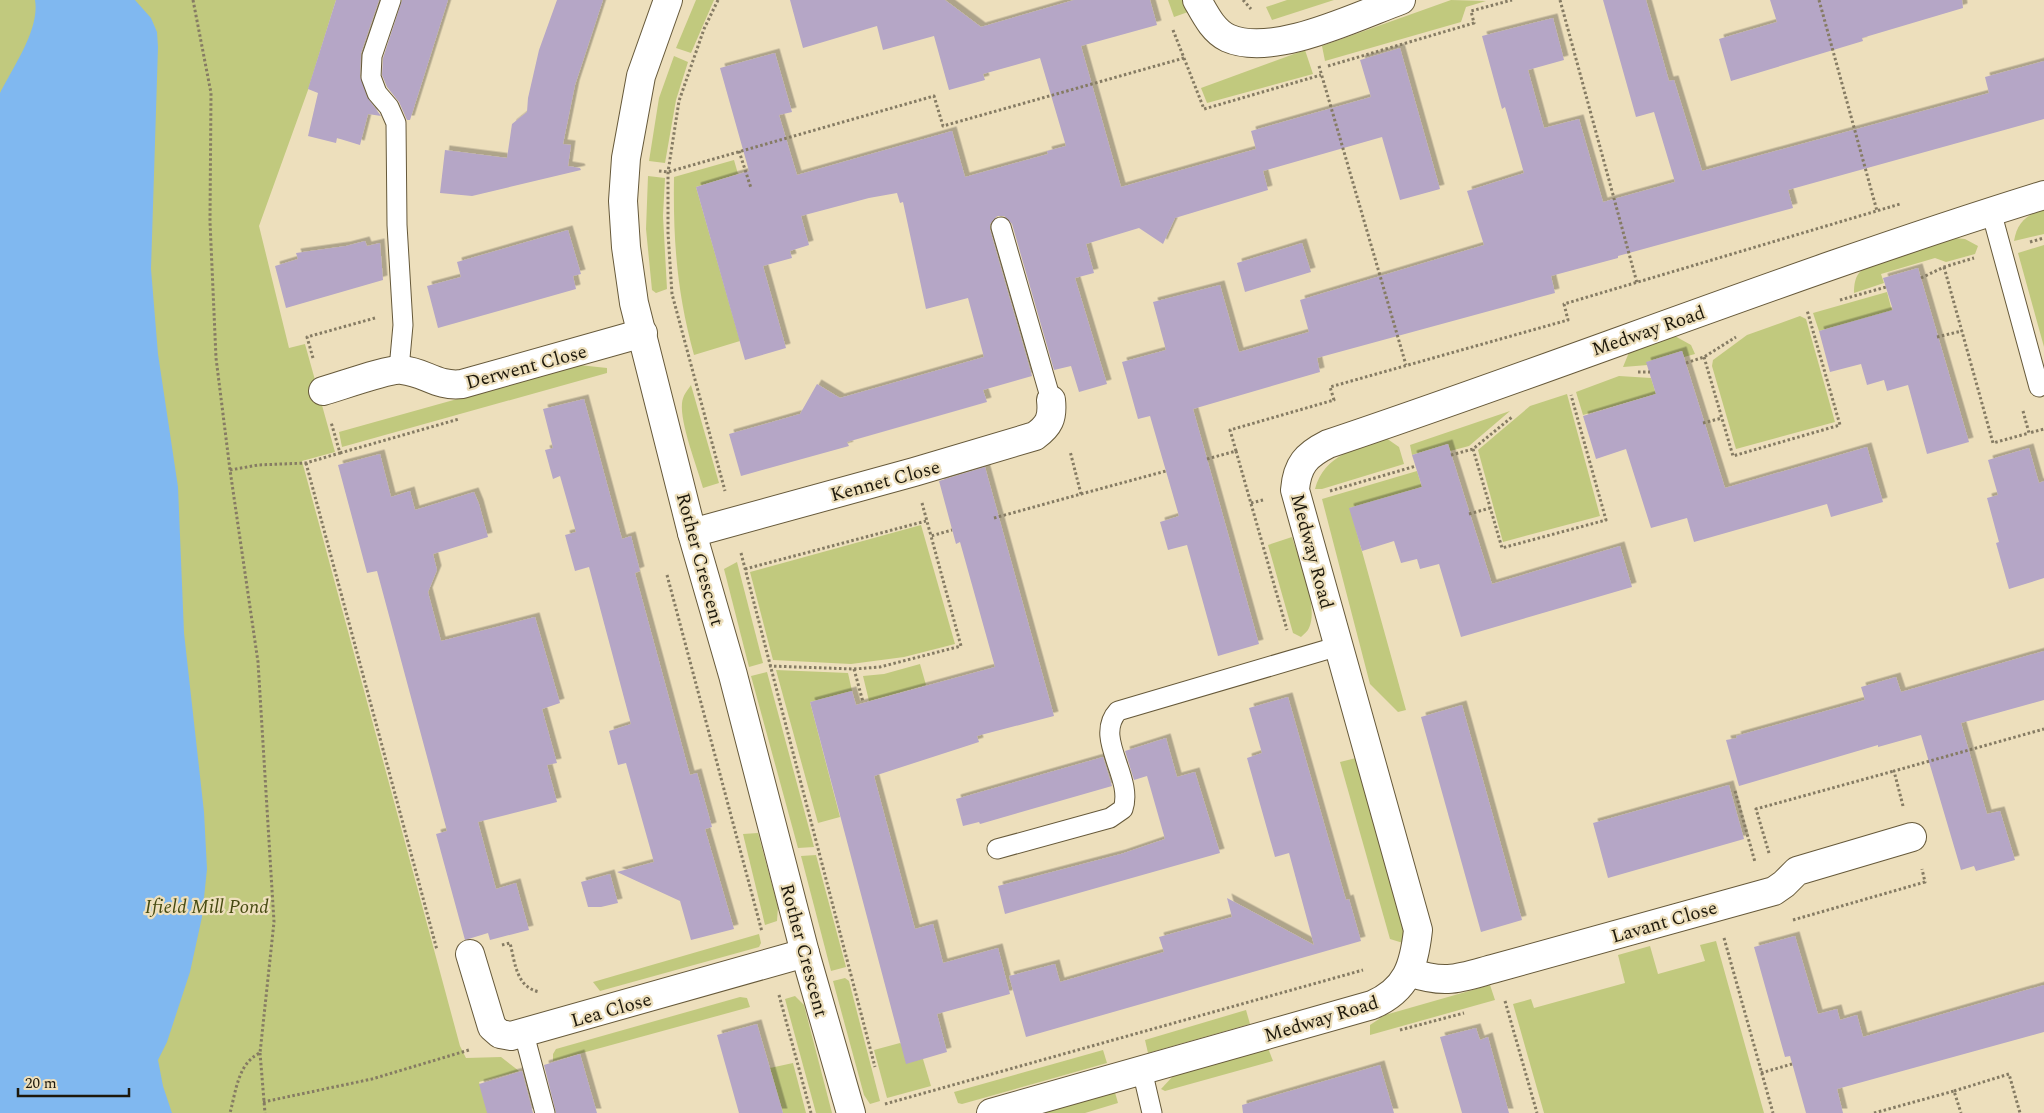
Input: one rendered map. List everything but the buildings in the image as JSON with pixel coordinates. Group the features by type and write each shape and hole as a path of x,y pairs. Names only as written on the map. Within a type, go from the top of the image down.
{"street":[{"name":"Rother Crescent","path":"668,0 641,76 626,167 624,201 626,247 634,303 692,533 733,675 805,953 852,1113"},
{"path":"1197,0 1214,28 1227,38 1246,43 1265,44 1309,34 1401,0"},
{"name":"Medway Road","path":"991,1113 1372,1005 1387,999 1400,986 1409,972 1415,956 1418,930 1295,490 1296,475 1303,462 1313,452 1328,444 1791,281 1887,244 2044,195"},
{"name":"Derwent Close","path":"399,369 414,372 436,383 449,386 643,333"},
{"path":"322,391 399,369"},
{"path":"1047,427 1053,415 1051,400"},
{"name":"Kennet Close","path":"692,533 1021,441 1034,436 1047,427"},
{"name":"Lavant Close","path":"1409,972 1432,980 1453,980 1774,891 1797,871 1912,837"},
{"name":"Lea Close","path":"512,1034 805,953"},
{"path":"470,954 492,1027 512,1034"}],"lane":[{"path":"391,0 372,56 371,77 377,93 389,107 396,123 398,225 403,325 399,369"},
{"path":"1991,211 2039,387"},
{"path":"1001,227 1051,400"},
{"path":"997,849 1110,818 1123,809 1126,793 1110,734 1113,717 1118,711 1339,646"},
{"path":"512,1034 545,1113"},
{"path":"1142,1070 1152,1113"}],"path":[{"path":"193,0 211,93 210,222 216,348 230,470 258,662 274,922 260,1053 264,1113"},
{"path":"718,0 704,29 679,101 668,172 668,234 672,294 878,1076"},
{"path":"1244,0 1253,13"},
{"path":"1320,68 1474,23 1470,11 1512,0"},
{"path":"1560,0 1636,283"},
{"path":"1819,0 1877,211"},
{"path":"1309,34 1406,365"},
{"path":"626,167 668,172 934,96 943,126 1184,58"},
{"path":"739,151 751,188"},
{"path":"1300,657 1290,641 1230,430 1334,400 1330,387 1568,320 1564,304 1905,203"},
{"path":"1944,267 1993,443 2029,433"},
{"path":"1833,303 1886,287"},
{"path":"1798,313 1815,308"},
{"path":"1704,357 1733,456 1840,425 1807,310"},
{"path":"1938,337 1962,331"},
{"path":"1686,363 1704,357 1740,334"},
{"path":"1473,449 1502,548 1606,520 1570,390"},
{"path":"1703,423 1722,418"},
{"path":"1047,427 1066,436 1081,494"},
{"path":"1207,459 1236,451"},
{"path":"230,470 258,465 306,463 440,962 510,943 521,982 530,990 547,991"},
{"path":"1251,503 1295,490 1321,494 1416,466"},
{"path":"994,518 1166,471"},
{"path":"733,675 770,665 854,669 880,667 911,661 961,646 914,472"},
{"path":"1469,514 1490,508"},
{"path":"745,569 926,521"},
{"path":"931,536 952,530"},
{"path":"854,669 863,702"},
{"path":"1771,862 1756,809 1894,771"},
{"path":"1735,791 1756,866"},
{"path":"1715,907 1773,1113"},
{"path":"752,933 761,930"},
{"path":"1496,968 1537,1113"},
{"path":"885,1104 1367,969"},
{"path":"263,1102 287,1099 372,1079 486,1045 512,1034"},
{"path":"230,1113 241,1074 250,1058 260,1053"},
{"path":"1761,1073 1792,1064"},
{"path":"1874,1113 1893,1111 2009,1074 2020,1113"},
{"path":"1954,1090 1961,1113"},
{"path":"882,1095 888,1113"}],"green space":[{"name":"Ifield Mill Pond","path":"0,0 336,0 308,90 259,226 289,348 305,344 335,452 302,461 460,1046 466,1058 501,1057 519,1071 479,1082 488,1113 0,1113"},
{"path":"696,0 714,0 691,53 676,48"},
{"path":"1168,0 1183,0 1188,12 1174,17"},
{"path":"1287,0 1334,0 1272,20 1266,7"},
{"path":"1451,0 1486,1 1466,7 1461,22 1325,61 1322,46"},
{"path":"1305,50 1313,74 1207,103 1201,88"},
{"path":"674,56 688,62 676,100 665,163 649,161 659,98"},
{"path":"734,160 738,174 696,187 740,341 694,355 688,332 677,267 674,223 674,177"},
{"path":"648,176 665,178 663,216 667,289 656,293 652,290 646,229"},
{"path":"2044,209 2044,234 2014,241 2017,229 2023,220"},
{"path":"1954,238 1965,239 1978,246 1975,254 1946,262 1935,258 1881,274 1884,283 1854,293 1857,275 1868,266 1933,243"},
{"path":"2044,245 2044,347 2018,253"},
{"path":"1887,292 1892,311 1819,331 1813,313"},
{"path":"1800,316 1806,319 1835,422 1736,449 1712,366 1713,360 1747,335"},
{"path":"1673,335 1691,345 1695,354 1684,357 1682,351 1647,362 1648,365 1623,367 1630,350"},
{"path":"579,365 607,368 607,373 342,447 339,432"},
{"path":"1619,376 1651,378 1656,394 1583,415 1576,392"},
{"path":"691,385 719,483 703,488 686,433 682,412 683,398"},
{"path":"1567,394 1600,516 1503,542 1478,450 1530,406"},
{"path":"1510,411 1469,446 1450,451 1448,444 1412,455 1410,445"},
{"path":"1386,438 1399,447 1404,464 1322,489 1315,489 1319,477 1326,468 1343,454"},
{"path":"1417,471 1422,487 1350,508 1406,710 1398,712 1370,684 1322,499"},
{"path":"921,525 955,644 904,657 851,664 773,660 750,572"},
{"path":"1292,537 1307,583 1312,608 1309,628 1301,637 1293,633 1268,545"},
{"path":"737,562 763,663 749,667 724,569"},
{"path":"920,664 926,685 869,701 863,676 884,674"},
{"path":"776,670 848,673 852,691 810,702 840,817 818,823"},
{"path":"767,672 814,847 798,848 751,676"},
{"path":"1356,758 1404,931 1403,943 1390,939 1340,762"},
{"path":"758,833 778,907 777,921 765,925 743,834"},
{"path":"816,855 846,967 831,971 801,856"},
{"path":"759,934 761,943 759,947 600,991 593,982"},
{"path":"1716,941 1764,1113 1544,1113 1513,1004 1531,999 1534,1008 1625,983 1618,955 1650,946 1658,974 1705,961 1700,945"},
{"path":"845,978 849,981 880,1101 870,1104 864,1095 833,981"},
{"path":"1490,985 1495,1000 1370,1035 1370,1025 1385,1015"},
{"path":"795,996 804,1005 832,1113 816,1113 785,999"},
{"path":"740,997 747,998 750,1007 553,1061 553,1054 556,1049"},
{"path":"1246,1010 1250,1024 1148,1053 1145,1040"},
{"path":"900,1043 923,1059 931,1086 887,1098 874,1050"},
{"path":"1268,1048 1273,1061 1165,1091 1161,1089 1174,1075"},
{"path":"1103,1050 1107,1063 962,1104 958,1103 954,1092"},
{"path":"793,1063 806,1113 783,1113 770,1068"},
{"path":"1114,1089 1118,1103 1085,1113 1032,1113"}],"water":[{"path":"35,0 135,0 151,18 157,32 151,269 158,354 178,487 184,633 204,812 207,869 202,917 190,972 167,1042 158,1060 163,1086 172,1113 0,1113 0,93 30,35 35,11"}]}
